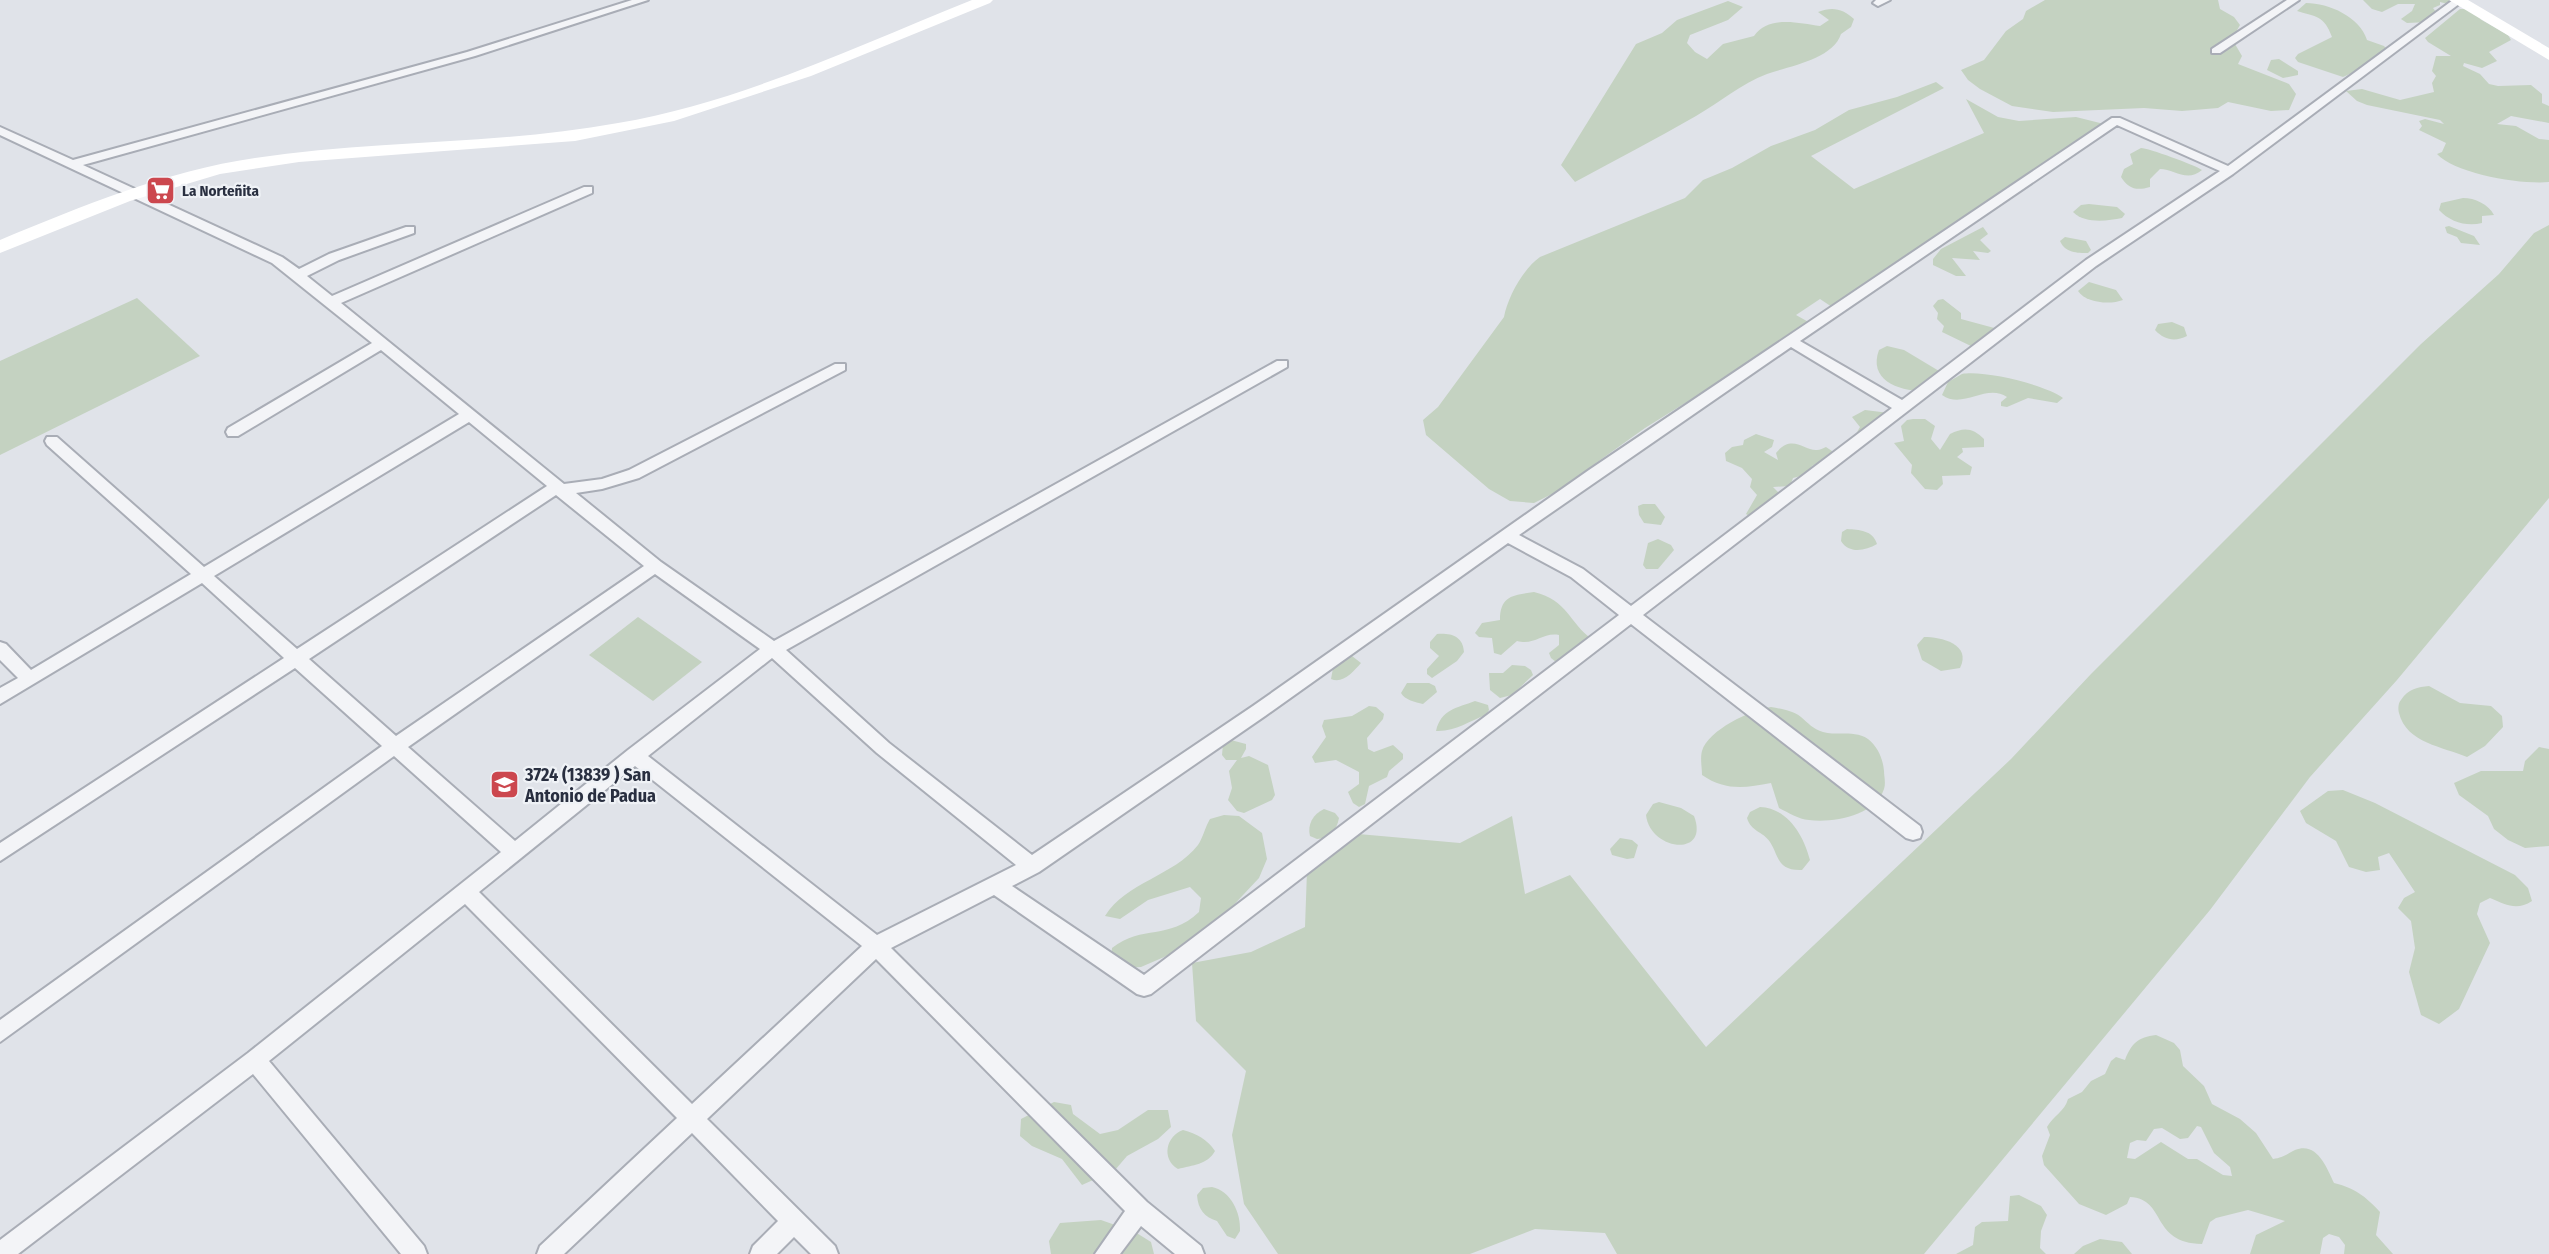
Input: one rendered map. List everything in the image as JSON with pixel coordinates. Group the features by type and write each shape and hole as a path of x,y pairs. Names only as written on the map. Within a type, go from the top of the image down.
{"street":[{"path":"73,164 471,54 643,0"},
{"path":"0,247 134,193 252,163 299,157 533,141 658,120 790,77 985,0"},
{"path":"2216,51 2294,0"},
{"path":"997,886 1144,987 2091,263 2229,171 2457,0 2549,55"},
{"path":"548,1254 876,946 997,886 1032,866 1789,340 2116,120 2229,171"},
{"path":"0,131 277,260 469,415 556,489 655,566 773,649 883,748 1032,866"},
{"path":"331,302 588,190"},
{"path":"298,275 334,257 410,230"},
{"path":"1789,340 1902,407"},
{"path":"233,432 380,344"},
{"path":"3,1250 255,1060 756,659 1282,364"},
{"path":"0,853 556,489 602,484 634,474 840,367"},
{"path":"0,697 469,415"},
{"path":"52,441 514,852"},
{"path":"1506,535 1554,558 1632,614 1913,832"},
{"path":"0,1032 395,746 655,566"},
{"path":"0,649 30,679"},
{"path":"634,755 876,946 1139,1210 1193,1254"},
{"path":"465,891 827,1254"},
{"path":"255,1060 416,1254"},
{"path":"1106,1254 1139,1210"},
{"path":"761,1254 795,1221"}],"green space":[{"path":"2045,0 2218,0 2220,9 2234,17 2240,25 2232,39 2242,56 2238,64 2289,84 2296,94 2289,110 2271,111 2228,102 2218,108 2182,111 2144,108 2053,112 2012,106 1968,80 1961,70 1984,60 2006,31 2023,19 2026,11"},
{"path":"2363,0 2455,0 2448,4 2440,2 2440,5 2433,8 2436,12 2428,22 2407,23 2401,19 2412,11 2415,4 2398,4 2382,12 2372,9"},
{"path":"1728,1 1743,7 1728,20 1690,35 1687,43 1695,52 1707,59 1723,44 1754,36 1768,25 1793,22 1820,26 1829,20 1818,12 1828,9 1842,11 1854,19 1851,27 1820,56 1748,83 1696,116 1575,182 1561,165 1636,44 1662,33 1677,20"},
{"path":"2306,3 2334,9 2351,18 2367,40 2384,46 2392,55 2343,77 2298,62 2295,58 2298,54 2332,37 2326,24 2319,18 2297,11"},
{"path":"2460,9 2469,9 2482,17 2480,19 2508,35 2511,40 2489,52 2497,61 2482,68 2464,63 2463,66 2480,74 2489,84 2531,85 2542,94 2542,103 2549,106 2549,123 2511,116 2497,124 2516,126 2539,139 2549,140 2549,182 2507,180 2458,167 2437,154 2442,152 2446,143 2419,130 2422,126 2419,121 2425,119 2444,124 2440,120 2367,105 2357,101 2346,91 2362,89 2400,100 2434,92 2432,83 2436,76 2432,71 2436,56 2451,56 2425,38"},
{"path":"2279,59 2298,71 2298,75 2283,78 2267,70 2271,60"},
{"path":"1936,82 1944,88 1811,156 1854,189 1984,133 1966,99 1998,117 2019,121 2076,117 2108,125 1832,307 1820,299 1796,315 1812,324 1645,428 1554,493 1534,503 1510,501 1489,489 1426,435 1423,420 1438,407 1504,317 1509,300 1518,283 1528,268 1540,257 1685,198 1703,180 1732,168 1771,146 1815,130 1849,110 1897,97"},
{"path":"2141,148 2172,157 2202,170 2196,174 2186,175 2160,169 2150,179 2150,187 2133,188 2121,177 2124,169 2133,164 2130,154"},
{"path":"2463,198 2481,202 2494,215 2482,216 2482,223 2465,224 2453,220 2439,210 2441,203"},
{"path":"2081,205 2117,207 2125,214 2122,218 2096,221 2078,216 2073,212"},
{"path":"2549,225 2549,498 2397,680 2310,777 2210,910 1924,1254 1617,1254 1605,1233 1535,1229 1470,1254 1278,1254 1244,1204 1232,1135 1246,1071 1196,1021 1192,963 1251,952 1305,927 1307,871 1347,833 1460,843 1512,816 1525,894 1570,875 1706,1047 2011,759 2091,674 2421,344 2499,274 2534,233"},
{"path":"2449,226 2474,236 2480,245 2461,243 2457,237 2447,233 2445,227"},
{"path":"1983,227 1988,234 1980,240 1991,251 1988,253 1973,251 1980,260 1952,258 1966,276 1956,276 1933,265 1933,259 1941,249"},
{"path":"2065,237 2086,241 2091,250 2088,253 2068,250 2060,241"},
{"path":"2089,282 2116,290 2123,300 2105,303 2087,298 2078,291"},
{"path":"137,298 200,356 0,455 0,361"},
{"path":"1943,299 1961,313 1961,319 1998,329 1973,347 1942,332 1944,326 1937,319 1938,313 1933,306 1938,300"},
{"path":"2172,322 2184,327 2187,336 2170,339 2155,330 2158,324"},
{"path":"1887,346 1904,350 1944,374 1923,391 1895,386 1881,376 1878,369 1879,350"},
{"path":"1962,374 1985,374 2014,380 2043,388 2063,398 2057,403 2028,398 2007,407 2001,406 2001,402 2007,397 1999,394 1983,394 1958,400 1942,395 1948,382"},
{"path":"1865,410 1889,413 1893,421 1874,438 1857,437 1856,434 1860,427 1852,417"},
{"path":"1925,419 1935,426 1931,439 1940,450 1950,434 1960,430 1972,431 1984,439 1984,447 1962,448 1963,452 1957,457 1972,467 1970,475 1942,476 1943,484 1937,490 1925,489 1911,473 1912,465 1894,443 1904,441 1901,426 1907,420"},
{"path":"1756,434 1774,440 1772,447 1764,452 1778,460 1776,453 1787,444 1798,444 1812,450 1826,447 1835,453 1812,466 1808,474 1793,478 1790,486 1773,487 1781,495 1751,517 1746,514 1757,495 1750,487 1752,479 1742,468 1726,461 1725,453 1732,447 1743,445 1744,440"},
{"path":"1655,504 1665,517 1661,525 1644,523 1639,515 1638,506"},
{"path":"1847,529 1869,533 1877,544 1862,550 1848,548 1841,541 1842,532"},
{"path":"1658,539 1671,545 1674,550 1658,569 1646,569 1643,565 1648,543"},
{"path":"1534,592 1554,600 1592,639 1561,666 1551,658 1549,653 1559,645 1559,635 1548,635 1529,642 1517,641 1501,655 1494,653 1492,638 1479,637 1475,633 1482,623 1500,620 1505,601 1520,594"},
{"path":"638,617 702,662 653,701 589,655"},
{"path":"1437,634 1447,634 1459,639 1464,652 1457,661 1432,678 1427,674 1427,669 1439,656 1430,648 1430,642"},
{"path":"1924,637 1946,640 1958,648 1963,660 1960,668 1941,671 1922,660 1917,645"},
{"path":"1345,656 1352,656 1361,663 1344,679 1331,679 1334,663"},
{"path":"1512,665 1525,666 1531,670 1533,675 1512,695 1500,698 1490,690 1489,673 1503,673"},
{"path":"1407,683 1429,683 1435,686 1437,692 1423,704 1401,693"},
{"path":"2429,686 2460,703 2491,706 2502,716 2503,727 2485,746 2467,757 2427,743 2409,731 2403,723 2398,708 2400,701 2410,691"},
{"path":"1475,701 1488,705 1489,710 1486,715 1456,728 1436,731 1442,718 1451,710"},
{"path":"1369,706 1376,707 1384,714 1383,719 1367,738 1368,749 1374,752 1393,745 1403,754 1403,759 1389,771 1387,777 1369,786 1365,804 1359,807 1353,803 1348,792 1359,784 1359,772 1336,760 1315,763 1312,757 1326,737 1322,726 1324,720 1352,716"},
{"path":"1771,707 1794,713 1813,728 1823,732 1863,736 1872,742 1881,758 1885,787 1872,806 1841,819 1809,820 1779,808 1771,783 1735,787 1719,784 1702,775 1702,751 1712,736 1731,722"},
{"path":"1227,739 1246,744 1241,758 1249,756 1268,765 1275,795 1272,800 1244,813 1237,811 1228,800 1232,788 1229,771 1237,760 1226,760 1222,755 1223,744"},
{"path":"2539,747 2549,749 2549,846 2525,848 2508,840 2494,829 2488,816 2459,795 2454,783 2481,771 2523,771 2525,761"},
{"path":"2343,790 2375,803 2515,875 2528,888 2532,901 2521,906 2506,905 2490,898 2480,903 2477,914 2490,943 2459,1009 2439,1024 2421,1015 2409,972 2415,948 2411,921 2398,908 2404,898 2415,892 2389,853 2378,857 2380,870 2366,872 2349,867 2336,841 2306,823 2300,811 2328,791"},
{"path":"1659,802 1681,808 1694,816 1697,829 1694,839 1687,844 1678,845 1657,836 1650,827 1646,815 1653,804"},
{"path":"1760,807 1779,812 1799,833 1810,860 1802,870 1794,870 1783,865 1767,838 1749,823 1747,818 1750,812"},
{"path":"1324,809 1335,813 1339,818 1332,833 1317,839 1310,836 1310,824"},
{"path":"1224,815 1239,816 1262,833 1267,859 1259,878 1228,911 1222,924 1185,948 1141,967 1125,968 1111,962 1112,948 1123,941 1134,936 1177,926 1199,912 1201,898 1190,887 1148,900 1120,919 1105,916 1125,895 1188,856 1200,842 1210,819"},
{"path":"1620,838 1632,840 1638,845 1634,858 1627,859 1612,855 1610,849"},
{"path":"2156,1035 2174,1043 2180,1050 2183,1066 2204,1086 2212,1104 2240,1119 2256,1133 2273,1159 2295,1150 2309,1149 2320,1158 2334,1183 2348,1187 2369,1201 2380,1212 2376,1235 2393,1254 2344,1254 2345,1245 2339,1237 2329,1234 2323,1238 2320,1254 2250,1254 2256,1235 2285,1221 2248,1210 2216,1218 2210,1222 2202,1244 2185,1242 2174,1237 2150,1205 2142,1200 2130,1197 2127,1204 2106,1215 2079,1204 2044,1165 2042,1156 2050,1135 2047,1127 2068,1099 2082,1092 2091,1081 2105,1074 2111,1061 2116,1057 2125,1060 2136,1042","holes":["2197,1126 2201,1127 2214,1153 2230,1167 2232,1176 2223,1175 2197,1159 2188,1159 2161,1142 2135,1159 2127,1158 2130,1143 2137,1140 2146,1141 2154,1129 2162,1128 2180,1139 2188,1138"]},
{"path":"1054,1102 1071,1105 1073,1114 1100,1134 1118,1130 1148,1110 1168,1110 1171,1127 1158,1139 1127,1156 1115,1170 1082,1185 1062,1159 1032,1146 1020,1136 1021,1119"},
{"path":"1183,1130 1209,1143 1215,1151 1204,1162 1178,1169 1169,1160 1168,1148 1173,1137"},
{"path":"1212,1187 1225,1193 1237,1210 1240,1231 1235,1239 1227,1236 1217,1221 1205,1215 1200,1208 1197,1195 1203,1188"},
{"path":"2019,1195 2041,1206 2047,1215 2041,1231 2040,1248 2046,1254 1956,1254 1973,1245 1975,1227 1982,1222 2008,1221 2010,1196"},
{"path":"1101,1220 1135,1232 1151,1242 1154,1254 1051,1254 1049,1241 1060,1223"},
{"path":"2100,1239 2122,1242 2132,1254 2074,1254 2083,1246"}],"place":[{"name":"La Norteñita","path":"161,191"},
{"name":"3724 (13839 ) San Antonio de Padua","path":"504,785"}]}
